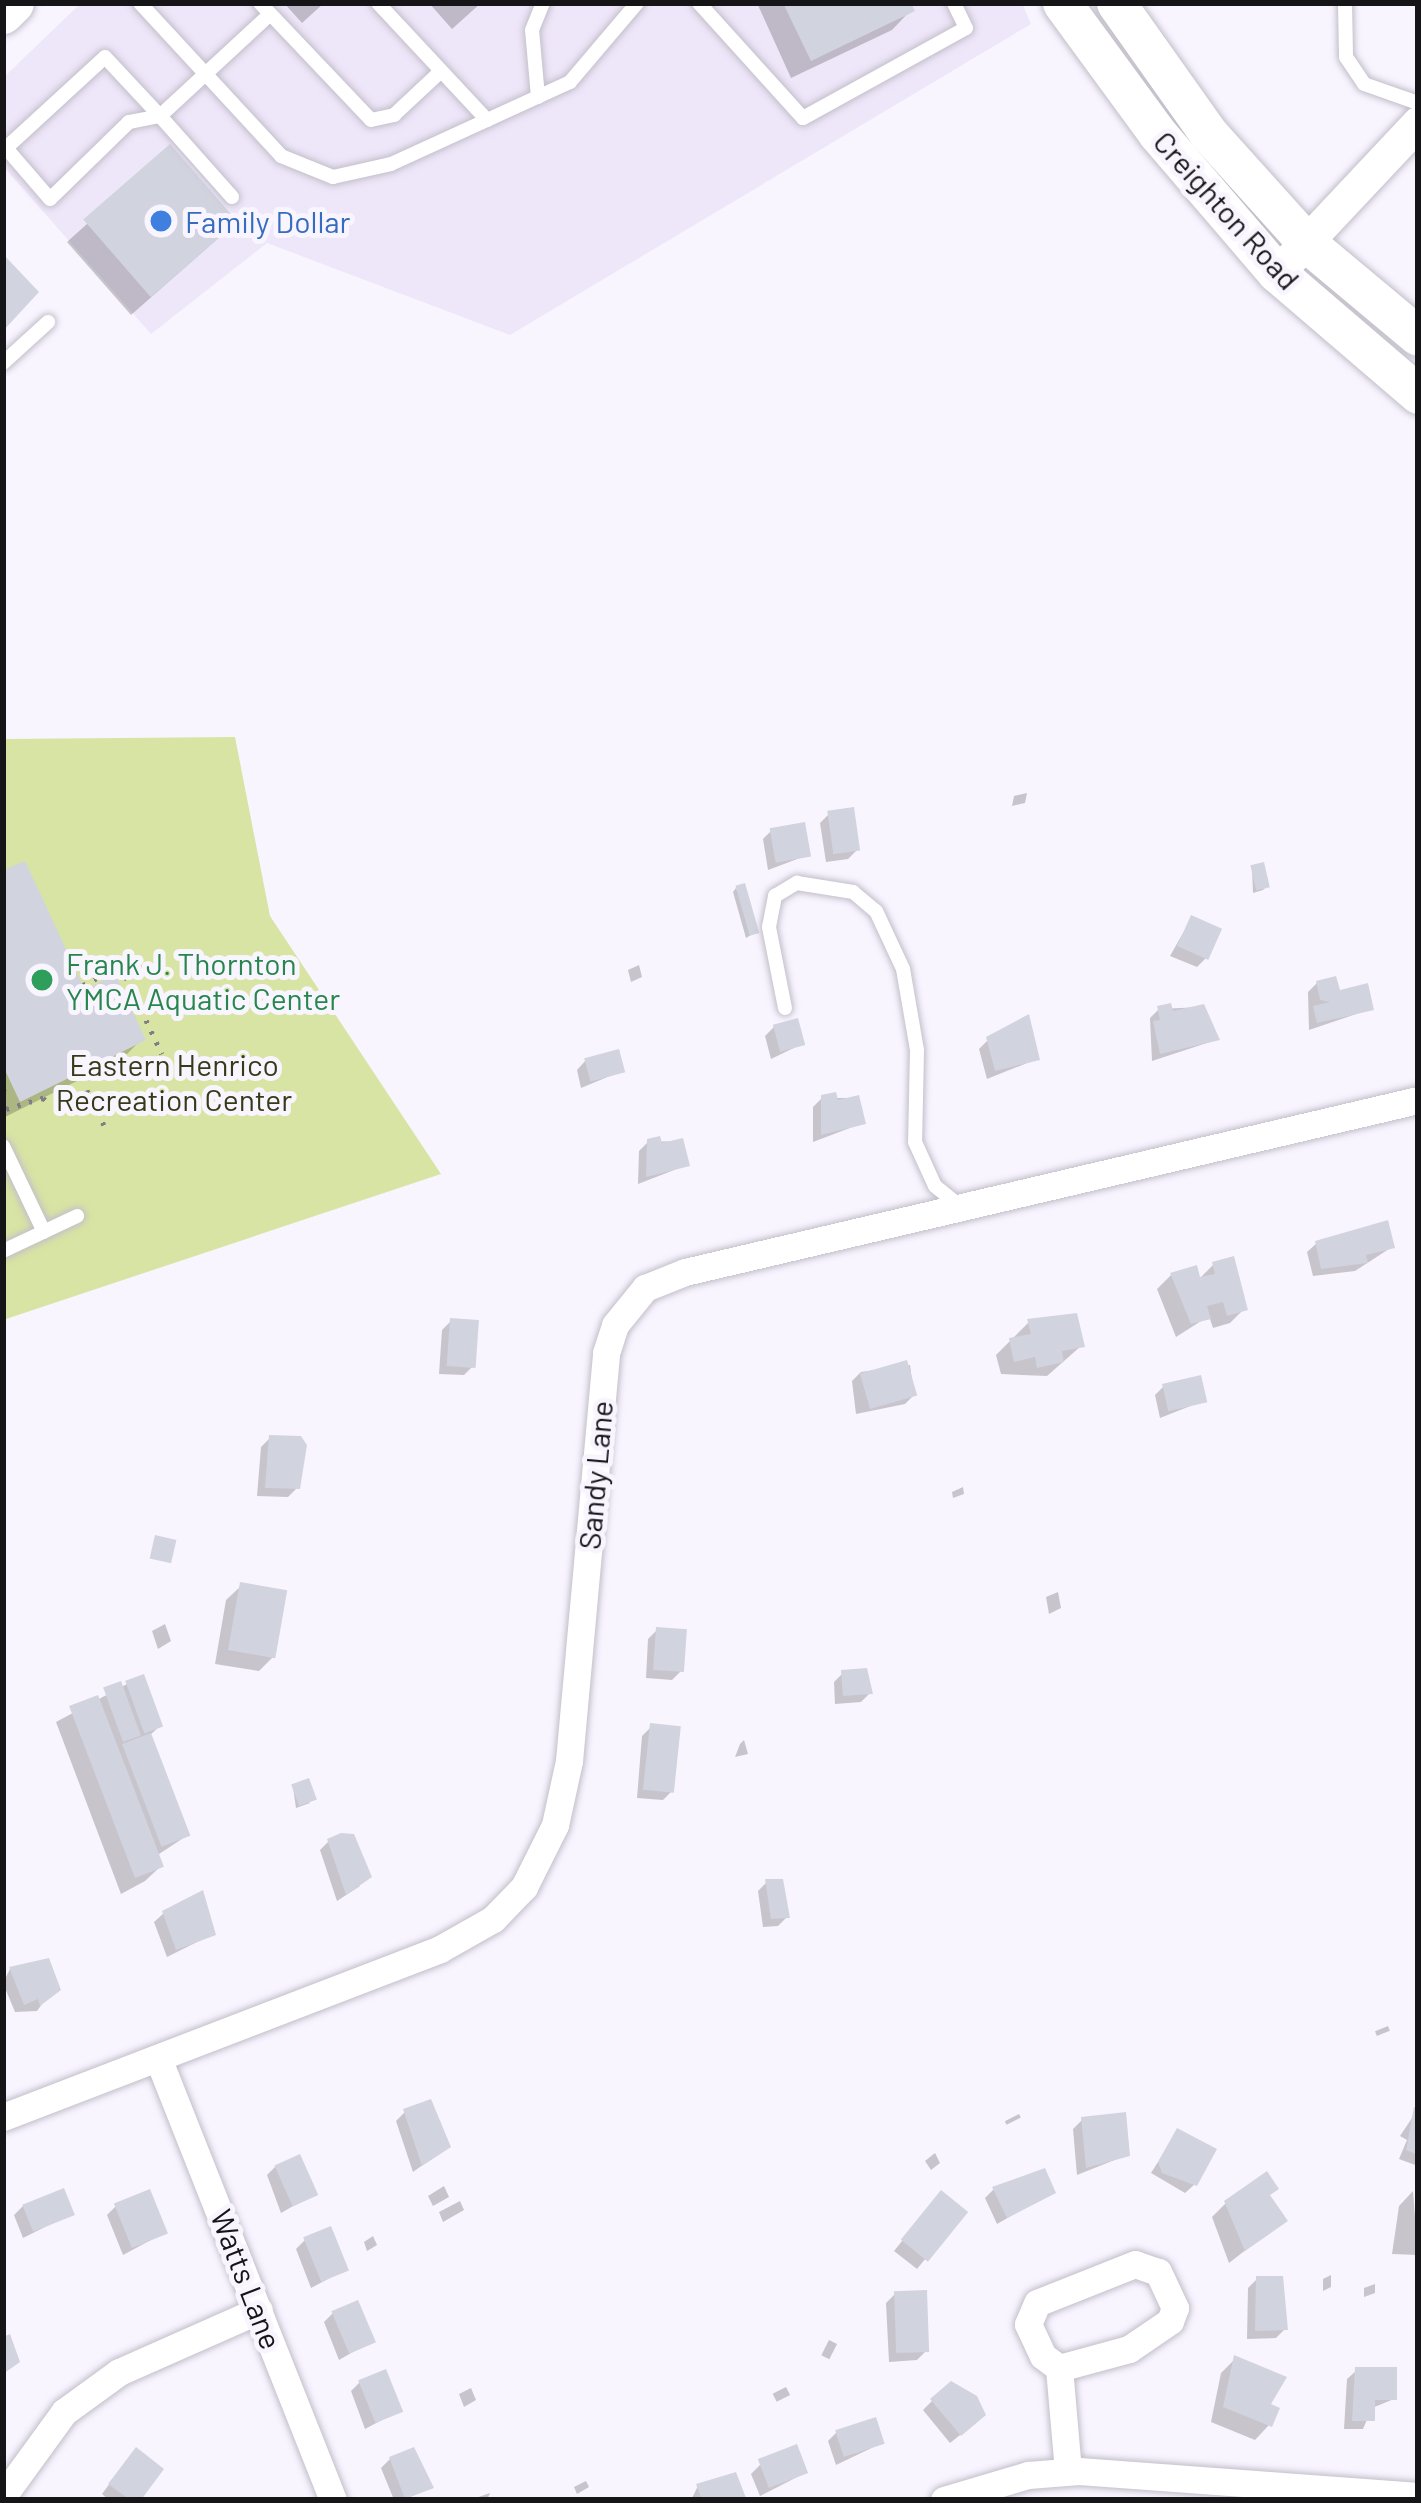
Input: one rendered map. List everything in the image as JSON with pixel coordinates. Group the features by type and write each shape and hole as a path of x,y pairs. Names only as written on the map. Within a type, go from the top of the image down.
{"main road":[{"path":"3,13 14,3"},
{"name":"Creighton Road","path":"1062,3 1157,133 1277,273 1418,394"},
{"name":"Creighton Road","path":"1116,3 1208,133 1308,244 1418,336"}],"street":[{"path":"1277,273 1418,123"},
{"name":"Sandy Lane","path":"3,2117 440,1949 493,1919 524,1887 562,1799 606,1353 625,1309 645,1288 685,1272 1418,1100"},
{"name":"Watts Lane","path":"158,2058 333,2500"},
{"path":"1059,2368 1129,2349 1170,2321 1175,2308 1158,2272 1135,2264 1037,2303 1028,2324 1032,2339 1059,2368 1068,2471"},
{"path":"3,2496 64,2412 100,2386 260,2310"},
{"path":"944,2500 1068,2471 1418,2496"}],"lane":[{"path":"140,3 281,156 333,177 391,164 570,82 637,3"},
{"path":"378,3 487,120"},
{"path":"538,97 532,30 543,3"},
{"path":"706,5 803,118 967,28 954,3"},
{"path":"1345,3 1346,58 1364,84 1418,103"},
{"path":"232,197 160,116 105,57 6,148 50,199 128,122 160,116 265,9 348,103 371,120 387,120 439,73"},
{"path":"3,363 48,322"},
{"path":"785,1008 769,927 776,896 797,883 853,892 876,911 903,969 917,1050 914,1142 934,1186 962,1208"},
{"path":"3,1145 44,1232"},
{"path":"3,1251 77,1216"}],"path":[{"path":"83,985 122,966 162,1054"},
{"path":"3,1089 12,1085"},
{"path":"87,1090 104,1125"},
{"path":"6,1109 33,1098 51,1105"}],"shaded area":[{"path":"81,3 1022,3 1031,24 510,335 267,243 151,334 3,166 3,78"}],"green space":[{"name":"Eastern Henrico Recreation Center","path":"235,737 270,916 441,1174 3,1320 3,739"}],"building":[{"path":"783,3 911,3 915,11 811,61"},
{"name":"Family Dollar","path":"170,144 238,222 151,297 83,219"},
{"path":"3,254 39,292 3,331"},
{"path":"854,807 860,851 833,854 827,811"},
{"path":"805,822 811,856 776,863 770,828"},
{"name":"Frank J. Thornton YMCA Aquatic Center","path":"25,861 85,990 115,974 146,1040 20,1102 3,1066 3,870"},
{"path":"1264,862 1270,887 1256,890 1250,865"},
{"path":"745,883 759,933 750,936 735,886"},
{"path":"1191,915 1222,929 1208,960 1177,946"},
{"path":"1336,976 1340,990 1368,983 1374,1010 1317,1023 1313,1006 1330,1002 1320,1000 1316,981"},
{"path":"1171,1003 1173,1011 1204,1004 1220,1040 1160,1054 1153,1021 1160,1020 1157,1006"},
{"path":"1029,1014 1040,1060 995,1071 986,1037"},
{"path":"798,1018 805,1045 780,1052 773,1025"},
{"path":"619,1049 625,1072 590,1081 584,1058"},
{"path":"836,1092 838,1100 859,1095 866,1124 821,1135 821,1095"},
{"path":"660,1136 662,1143 683,1138 690,1166 646,1177 647,1139"},
{"path":"1388,1220 1395,1248 1366,1255 1368,1263 1321,1269 1315,1241"},
{"path":"1234,1256 1248,1310 1227,1316 1223,1302 1207,1306 1211,1319 1191,1324 1170,1273 1197,1265 1200,1277 1215,1274 1212,1262"},
{"path":"1077,1313 1085,1347 1062,1351 1064,1362 1037,1368 1035,1357 1014,1362 1009,1338 1031,1334 1027,1319"},
{"path":"450,1318 479,1320 476,1368 447,1366"},
{"path":"907,1360 917,1396 870,1409 860,1374"},
{"path":"1201,1375 1207,1402 1168,1411 1162,1384"},
{"path":"269,1435 301,1436 307,1445 300,1489 265,1488"},
{"path":"155,1535 176,1540 171,1563 150,1558"},
{"path":"240,1582 287,1590 275,1658 228,1650"},
{"path":"656,1627 687,1629 684,1672 653,1670"},
{"path":"867,1668 873,1694 843,1696 841,1670"},
{"path":"144,1674 163,1727 144,1733 125,1681"},
{"path":"121,1681 141,1736 123,1742 103,1687"},
{"path":"98,1695 164,1867 135,1878 69,1706"},
{"path":"650,1723 681,1726 674,1793 643,1790"},
{"path":"151,1733 190,1836 161,1847 122,1744"},
{"path":"309,1778 317,1800 299,1806 291,1784"},
{"path":"354,1834 372,1877 346,1895 327,1839"},
{"path":"765,1879 783,1879 790,1918 771,1919"},
{"path":"203,1890 216,1935 176,1950 162,1911"},
{"path":"49,1958 61,1990 40,2006 38,1999 24,2005 9,1967"},
{"path":"431,2099 451,2147 422,2166 403,2109"},
{"path":"1414,2107 1418,2109 1418,2155 1406,2150"},
{"path":"1126,2112 1130,2156 1086,2168 1081,2117"},
{"path":"1177,2128 1217,2149 1197,2186 1162,2173 1158,2162"},
{"path":"300,2154 318,2195 293,2206 274,2165"},
{"path":"1045,2168 1056,2193 1007,2218 992,2187"},
{"path":"1267,2171 1279,2189 1270,2195 1288,2221 1245,2251 1224,2201"},
{"path":"64,2188 75,2215 33,2232 22,2205"},
{"path":"150,2189 168,2234 132,2248 114,2204"},
{"path":"941,2190 968,2212 928,2262 901,2240"},
{"path":"331,2226 349,2271 321,2282 303,2237"},
{"path":"1256,2276 1283,2276 1288,2330 1255,2331"},
{"path":"927,2290 929,2352 896,2353 894,2291"},
{"path":"358,2300 376,2342 349,2354 331,2311"},
{"path":"10,2334 20,2362 3,2374 3,2337"},
{"path":"1234,2355 1287,2377 1271,2404 1280,2408 1272,2427 1223,2407"},
{"path":"1355,2367 1397,2367 1397,2400 1375,2400 1375,2421 1352,2421"},
{"path":"386,2369 403,2412 375,2423 358,2380"},
{"path":"951,2381 977,2396 986,2415 961,2436 930,2399"},
{"path":"876,2417 885,2444 844,2457 835,2430"},
{"path":"797,2444 808,2473 769,2488 758,2459"},
{"path":"136,2447 164,2469 141,2500 130,2500 108,2484"},
{"path":"414,2447 434,2488 405,2499 389,2457"},
{"path":"736,2472 746,2498 702,2500 696,2484"}],"place":[{"name":"Family Dollar","path":"161,221"},
{"name":"Frank J. Thornton YMCA Aquatic Center","path":"42,980"}]}
